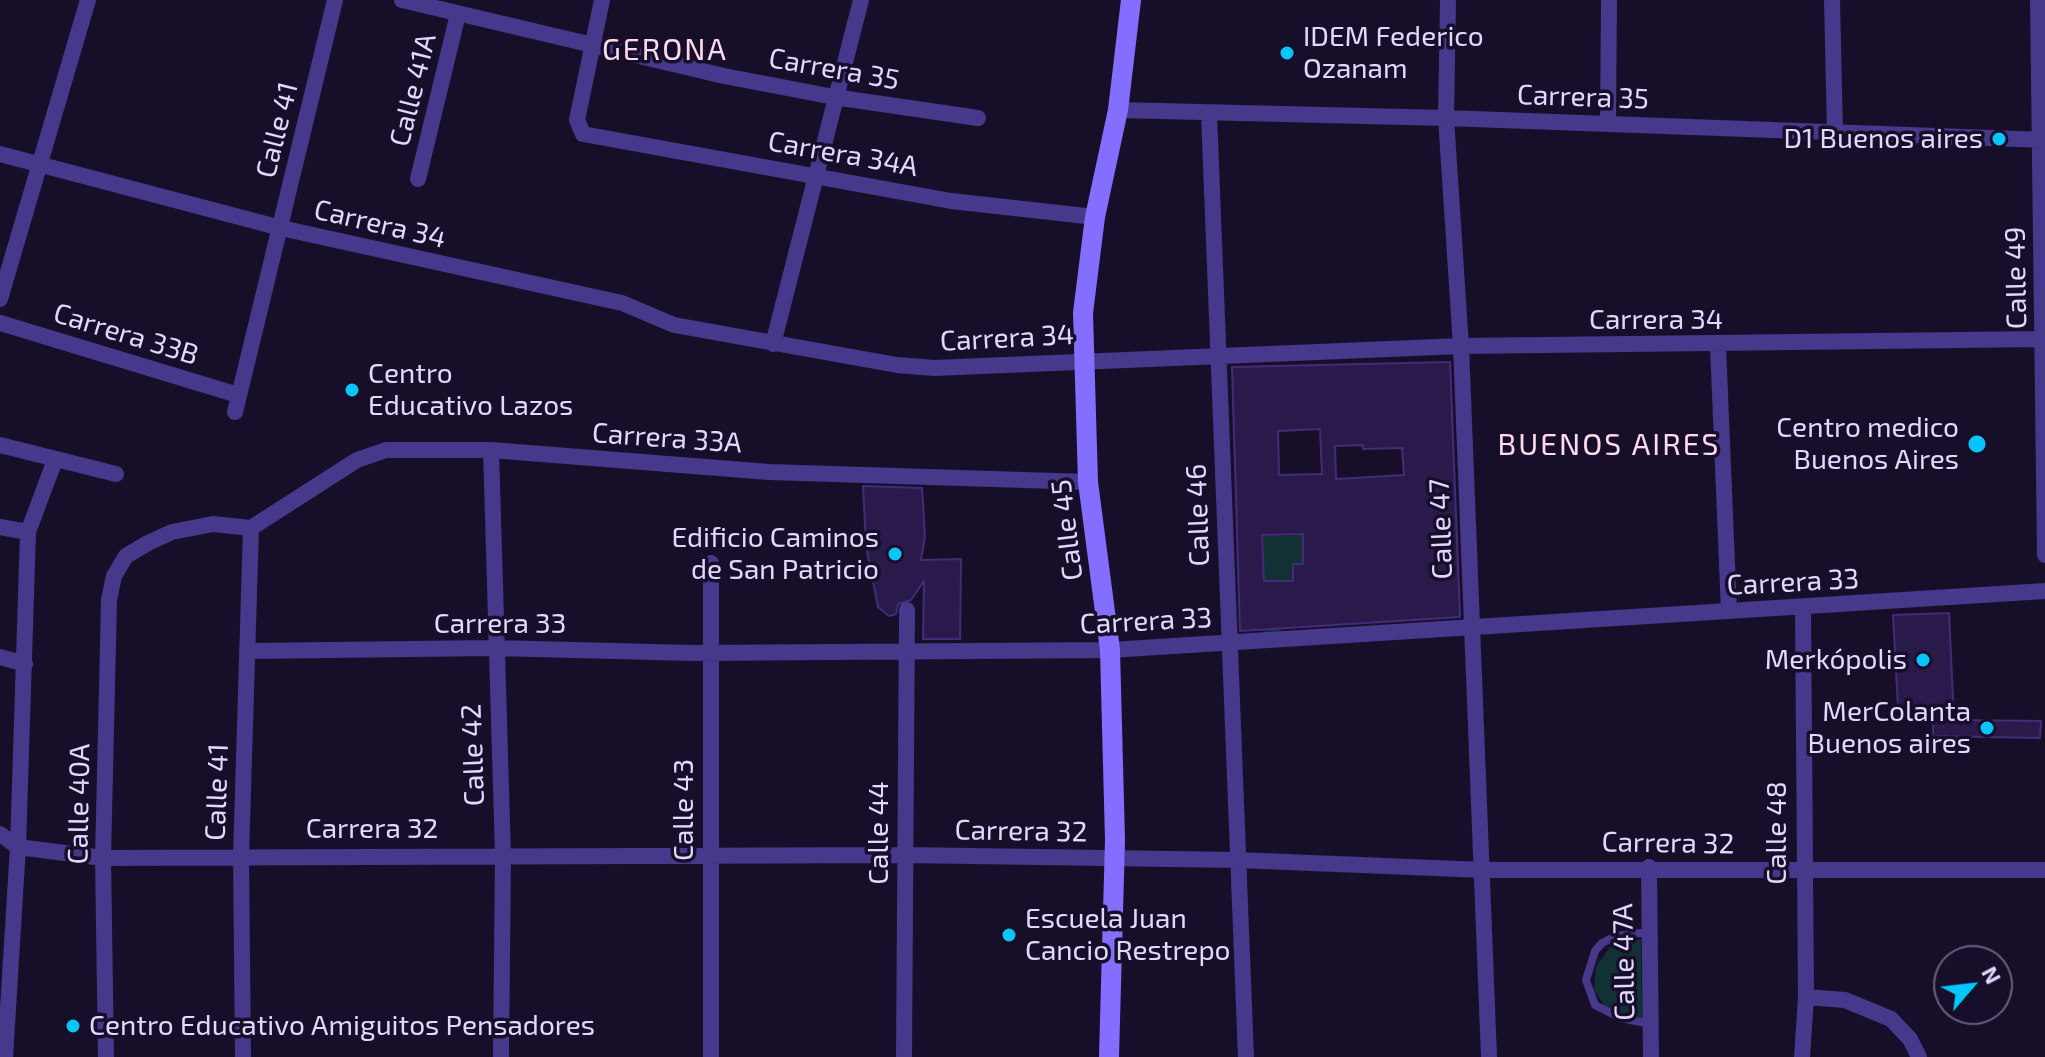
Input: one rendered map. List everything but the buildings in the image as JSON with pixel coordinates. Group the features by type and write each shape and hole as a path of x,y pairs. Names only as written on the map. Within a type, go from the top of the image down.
{"main road":[{"name":"Calle 45","path":"1109,1057 1115,858 1110,650 1088,482 1083,313 1095,217 1118,110 1131,0"}],"street":[{"path":"0,299 88,0"},
{"name":"Calle 41","path":"236,403 335,0"},
{"name":"Carrera 35","path":"402,0 834,97 978,118"},
{"path":"592,45 602,0"},
{"path":"773,344 861,0"},
{"name":"Calle 47","path":"1448,0 1446,118 1461,346 1489,1057"},
{"path":"1608,124 1609,0"},
{"path":"1832,0 1835,132"},
{"name":"Calle 49","path":"2038,0 2045,555"},
{"name":"Calle 41A","path":"418,179 458,14"},
{"name":"Carrera 34A","path":"592,45 577,120 583,134 951,201 1095,217"},
{"name":"Carrera 35","path":"1118,110 1446,118 2042,140"},
{"name":"Calle 46","path":"1209,114 1246,1057"},
{"name":"Carrera 34","path":"0,154 281,228 622,303 674,325 773,344 934,368 1461,346 1718,346 2042,339"},
{"name":"Carrera 33B","path":"0,323 236,403"},
{"path":"1718,346 1729,611"},
{"path":"0,445 116,474"},
{"name":"Carrera 33A","path":"251,528 357,460 386,450 491,450 769,472 1088,482"},
{"name":"Calle 42","path":"491,450 494,648 503,855 501,1057"},
{"path":"5,1057 18,847 28,532 55,460"},
{"name":"Calle 40A","path":"106,1057 103,858 109,600 114,576 126,556 172,532 213,524 251,528"},
{"path":"0,527 28,532"},
{"name":"Calle 41","path":"243,1057 241,856 251,528"},
{"name":"Calle 43","path":"711,563 711,1057"},
{"name":"Carrera 33","path":"248,651 494,648 906,653 1110,650 1803,609 2045,591"},
{"name":"Calle 48","path":"1802,1057 1806,997 1802,872 1803,609"},
{"name":"Calle 44","path":"904,1057 907,610"},
{"path":"0,657 25,664"},
{"name":"Carrera 32","path":"0,834 18,847 103,858 904,855 1238,860 1483,870 1649,867 1802,872 2045,870"},
{"name":"Calle 47A","path":"1649,867 1651,1057"},
{"path":"1806,997 1845,1000 1891,1019 1910,1039 1919,1057"}],"lane":[{"path":"1650,931 1616,936 1602,943 1595,951 1586,980 1595,1005 1620,1018 1651,1024"}],"green space":[{"path":"1301,524 1322,556 1302,556 1302,563 1292,564 1292,580 1279,580 1281,633 1265,633 1263,536 1301,535"},
{"path":"1641,939 1642,1019 1611,1015 1594,990 1596,966 1612,945"}],"place":[{"name":"IDEM Federico Ozanam","path":"1287,53"},
{"name":"D1 Buenos aires","path":"1999,139"},
{"name":"Centro Educativo Lazos","path":"352,390"},
{"name":"Centro medico Buenos Aires","path":"1977,444"},
{"name":"Edificio Caminos de San Patricio","path":"895,554"},
{"name":"Merkópolis","path":"1923,660"},
{"name":"MerColanta Buenos aires","path":"1987,728"},
{"name":"Escuela Juan Cancio Restrepo","path":"1009,935"},
{"name":"Centro Educativo Amiguitos Pensadores","path":"73,1026"}],"district":[{"name":"GERONA","path":"665,50"},
{"name":"BUENOS AIRES","path":"1609,445"}]}
